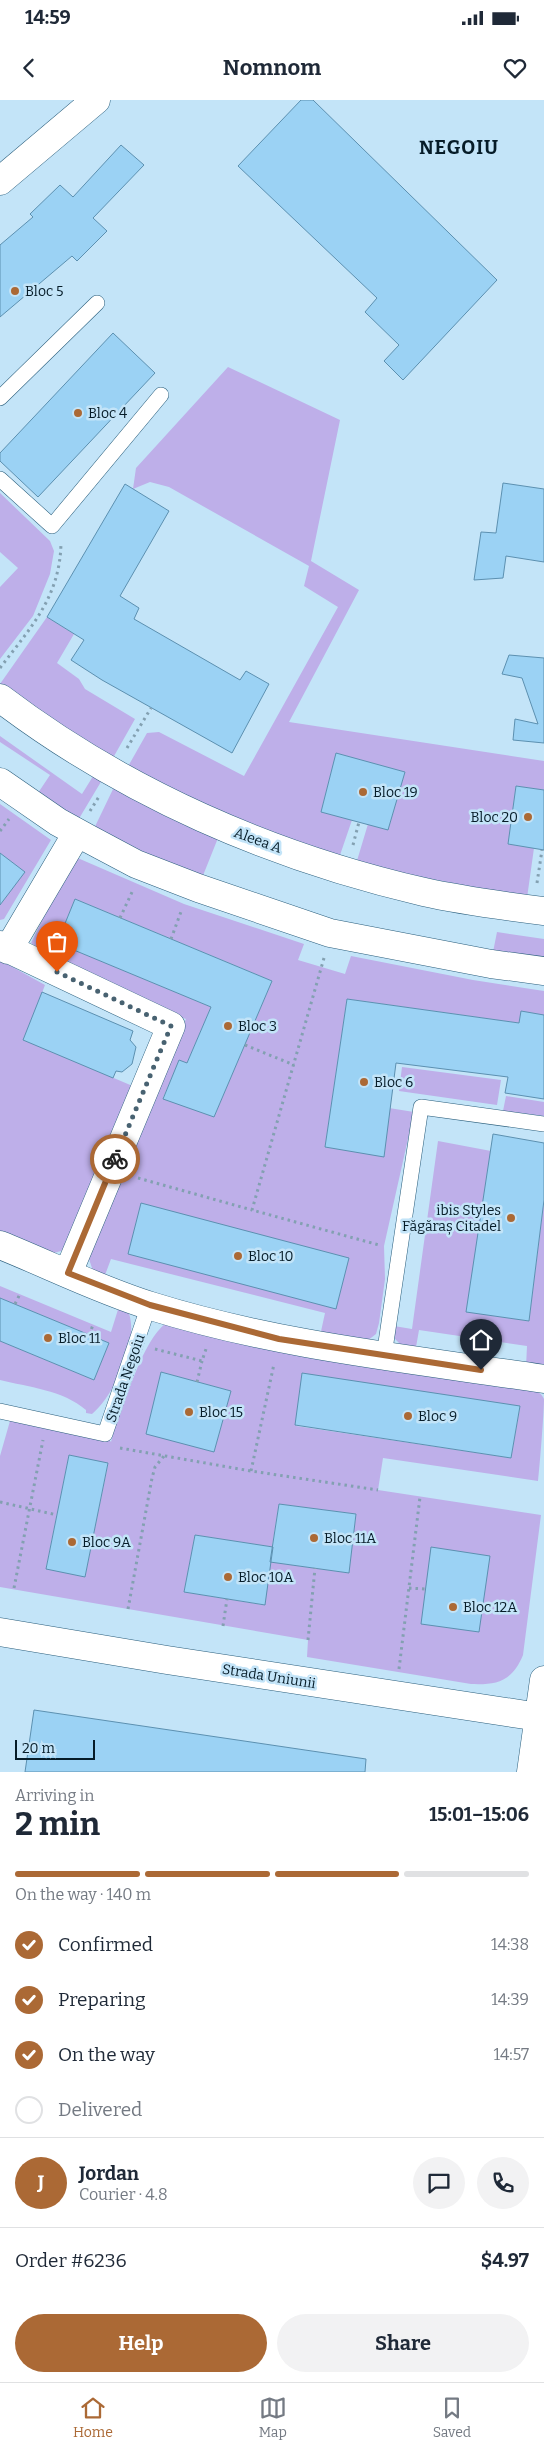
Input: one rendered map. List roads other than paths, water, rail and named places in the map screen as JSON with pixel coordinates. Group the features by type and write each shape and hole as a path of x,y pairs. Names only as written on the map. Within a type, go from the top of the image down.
{"street":[{"path":"0,181 96,100"},
{"name":"Aleea A","path":"0,698 60,740 113,773 222,826 346,870 427,892 538,910"},
{"path":"0,782 77,833 136,864 170,878 330,933 491,964 544,971"},
{"path":"68,1273 171,1026 4,947 77,833"},
{"path":"0,1245 150,1305 279,1339 544,1379"},
{"name":"Strada Uniunii","path":"0,1632 167,1660 539,1716"},
{"path":"531,1772 544,1680"}],"lane":[{"path":"0,398 97,303"},
{"path":"0,479 52,526 161,395"},
{"path":"384,1356 421,1107 544,1124"},
{"name":"Strada Negoiu","path":"0,1411 106,1434 150,1305"}],"place":[{"name":"Bloc 5","path":"15,291"},
{"name":"Bloc 4","path":"78,413"},
{"name":"Bloc 19","path":"363,792"},
{"name":"Bloc 20","path":"528,817"},
{"name":"Bloc 3","path":"228,1026"},
{"name":"Bloc 6","path":"364,1082"},
{"name":"ibis Styles Făgăraș Citadel","path":"511,1218"},
{"name":"Bloc 10","path":"238,1256"},
{"name":"Bloc 11","path":"48,1338"},
{"name":"Bloc 15","path":"189,1412"},
{"name":"Bloc 9","path":"408,1416"},
{"name":"Bloc 11A","path":"314,1538"},
{"name":"Bloc 9A","path":"72,1542"},
{"name":"Bloc 10A","path":"228,1577"},
{"name":"Bloc 12A","path":"453,1607"}],"district":[{"name":"NEGOIU","path":"459,147"}]}
